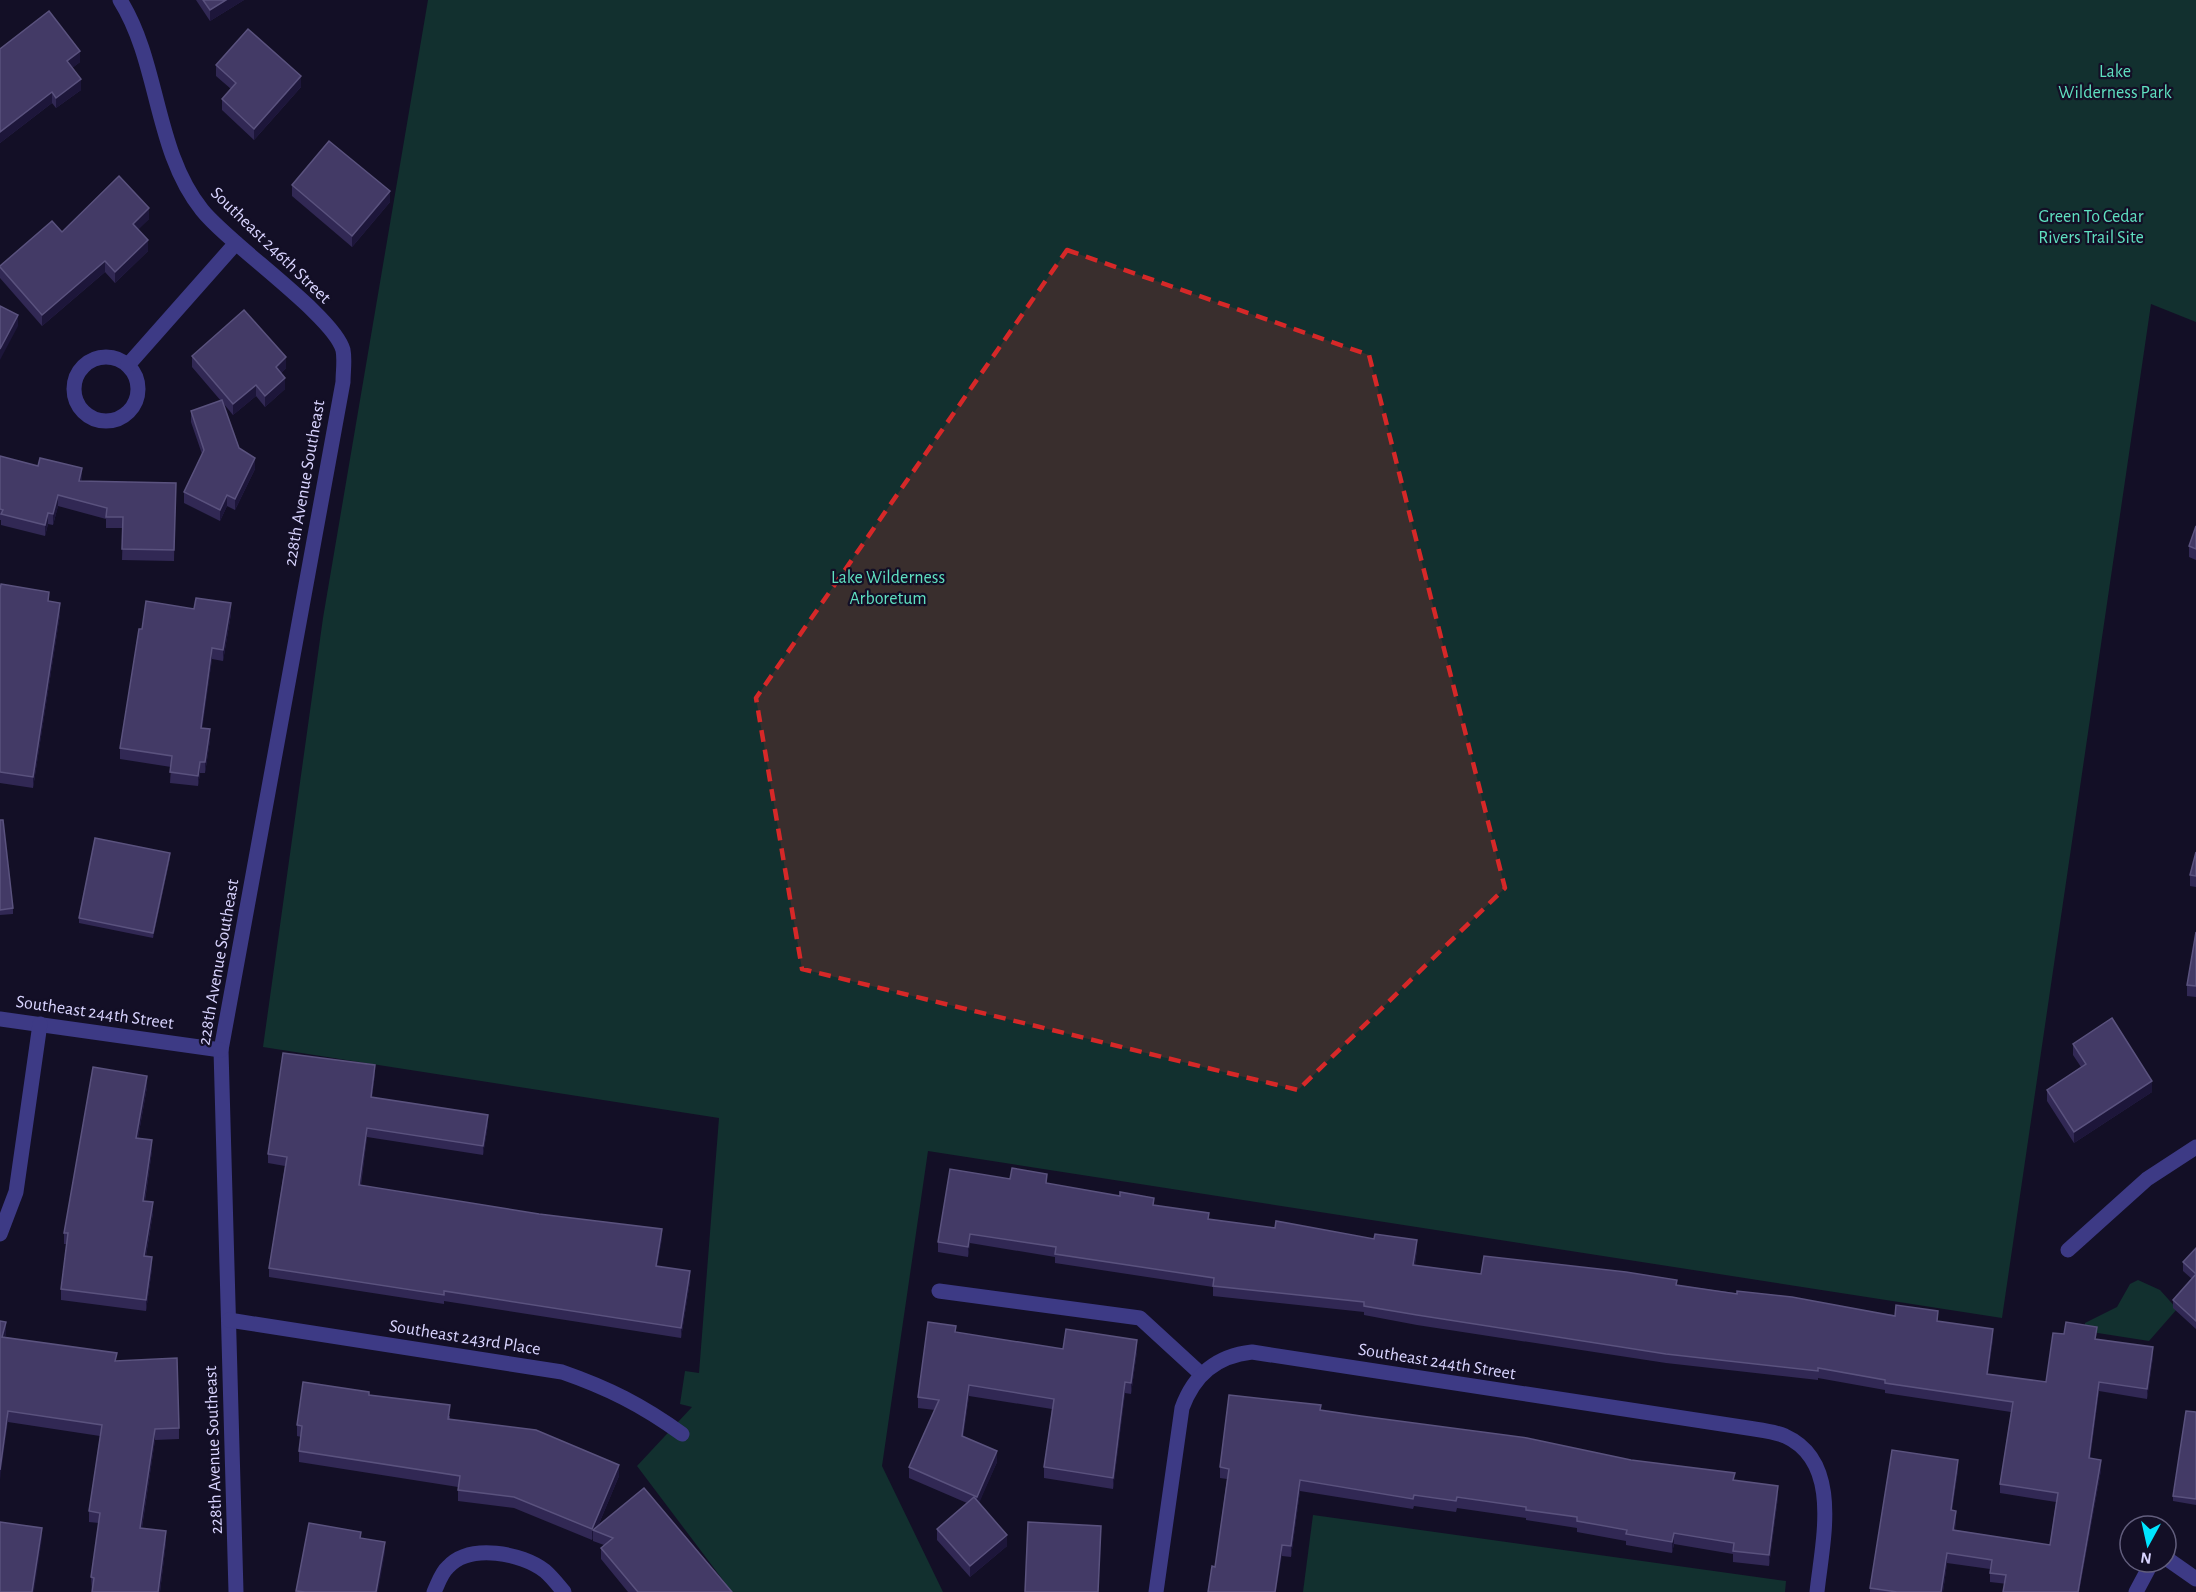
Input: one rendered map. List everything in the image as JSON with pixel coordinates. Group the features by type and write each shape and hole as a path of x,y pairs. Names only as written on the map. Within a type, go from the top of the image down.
{"street":[{"name":"Southeast 246th Street","path":"120,0 138,34 173,158 185,186 203,211 328,326 337,337 343,352 343,382"},
{"path":"128,365 236,243"},
{"path":"104,356 117,358 128,365 136,375 139,387 137,400 131,411 121,419 108,422 96,420 84,414 76,404 73,391 75,378 82,367 104,356"},
{"name":"228th Avenue Southeast","path":"236,1592 221,1050 343,382"},
{"name":"Southeast 244th Street","path":"0,1019 221,1050"},
{"path":"0,1234 16,1192 40,1024"},
{"path":"2068,1250 2147,1179 2196,1147"},
{"path":"939,1291 1140,1318 1201,1374 1188,1393 1182,1408 1156,1592"},
{"name":"Southeast 243rd Place","path":"229,1320 562,1372 600,1386 646,1408 682,1434"},
{"name":"Southeast 244th Street","path":"1201,1374 1223,1359 1252,1352 1748,1428 1785,1436 1813,1459 1823,1485 1824,1518 1817,1592"},
{"path":"435,1592 448,1566 464,1557 488,1553 507,1554 528,1560 546,1572 564,1592"},
{"path":"2178,1566 2196,1579"},
{"path":"2136,1592 2146,1574"}],"highlighted area":[{"path":"1067,250 1369,355 1505,888 1298,1090 802,969 756,698"}],"green space":[{"name":"Lake Wilderness Arboretum","path":"428,0 2196,0 2196,322 2151,304 2002,1318 928,1151 882,1466 943,1592 732,1592 637,1466 692,1407 680,1404 685,1371 699,1373 719,1118 263,1047 323,618"},
{"path":"2138,1280 2160,1290 2177,1309 2149,1341 2085,1331 2085,1323 2117,1307 2130,1284"},
{"path":"1313,1515 1786,1581 1785,1592 1303,1592"}],"building":[{"path":"203,0 226,0 210,10"},
{"path":"49,11 80,51 67,61 81,79 56,98 52,92 0,132 0,49"},
{"path":"248,29 301,76 254,129 222,99 236,83 216,65"},
{"path":"329,141 390,191 352,236 292,185"},
{"path":"119,176 149,208 133,224 148,240 115,272 105,261 42,315 0,266 52,221 62,232"},
{"path":"0,306 18,315 0,349"},
{"path":"244,310 286,357 276,367 285,378 265,396 256,385 233,404 192,356"},
{"path":"222,400 239,448 255,458 235,499 227,495 220,510 184,492 204,450 191,411"},
{"path":"0,456 38,466 40,458 82,468 79,481 176,483 174,550 122,549 123,517 106,517 107,508 58,495 53,514 48,513 45,525 1,514 3,510 0,509"},
{"path":"2196,526 2196,549 2189,546"},
{"path":"1,584 49,592 48,601 60,603 33,777 0,772"},
{"path":"196,598 231,603 223,650 212,648 201,728 210,729 205,762 200,762 198,776 170,772 172,756 120,748 139,629 142,629 146,601 194,609"},
{"path":"0,820 3,820 13,908 0,910"},
{"path":"95,838 170,853 153,933 79,918"},
{"path":"2196,852 2196,876 2190,875"},
{"path":"2196,932 2196,986 2187,985"},
{"path":"2112,1018 2152,1081 2074,1132 2047,1090 2086,1064 2073,1044"},
{"path":"283,1053 375,1065 371,1097 488,1115 483,1146 367,1128 359,1185 539,1214 662,1229 656,1266 690,1271 681,1328 444,1291 444,1295 269,1268 287,1157 268,1154"},
{"path":"93,1067 147,1076 136,1138 152,1140 143,1201 153,1202 144,1256 152,1257 146,1300 61,1289 68,1233 64,1233"},
{"path":"1012,1168 1047,1174 1046,1183 1120,1196 1120,1192 1154,1198 1153,1205 1209,1213 1208,1219 1275,1228 1276,1221 1374,1239 1375,1234 1417,1240 1413,1265 1481,1274 1484,1256 1626,1272 1677,1280 1676,1285 1737,1294 1737,1291 1792,1297 1895,1316 1896,1305 1938,1311 1937,1321 1993,1329 1987,1374 2046,1382 2053,1333 2064,1334 2066,1322 2097,1327 2095,1339 2153,1347 2147,1389 2099,1382 2089,1458 2101,1460 2078,1592 2003,1592 2006,1575 1990,1573 1992,1560 1947,1553 1941,1592 1897,1592 1870,1588 1892,1450 1958,1460 1951,1510 1956,1511 1953,1530 2050,1545 2058,1493 2000,1484 2013,1402 1885,1383 1885,1380 1818,1368 1818,1371 1666,1354 1364,1306 1364,1302 1213,1286 1214,1278 1055,1254 1056,1247 970,1234 968,1247 938,1242 950,1169 1010,1179"},
{"path":"2196,1248 2196,1274 2183,1262"},
{"path":"2196,1274 2196,1321 2173,1300"},
{"path":"0,1321 6,1322 2,1337 117,1353 115,1361 177,1358 179,1428 155,1429 140,1528 166,1531 158,1592 92,1592 94,1578 91,1577 100,1513 89,1511 102,1425 8,1411 0,1470"},
{"path":"928,1322 956,1326 955,1332 1063,1349 1066,1329 1137,1340 1131,1383 1125,1382 1113,1478 1044,1467 1054,1399 969,1385 962,1436 997,1451 977,1497 909,1467 939,1400 918,1397"},
{"path":"303,1382 369,1392 369,1395 450,1405 448,1419 536,1430 619,1465 592,1529 514,1497 458,1490 460,1476 299,1451 302,1426 297,1425"},
{"path":"1229,1395 1321,1405 1320,1410 1527,1438 1631,1460 1735,1473 1733,1480 1778,1486 1769,1555 1733,1551 1734,1543 1674,1533 1672,1542 1626,1534 1627,1530 1577,1521 1577,1517 1526,1510 1526,1507 1457,1497 1456,1501 1414,1495 1413,1499 1300,1480 1291,1546 1282,1545 1275,1592 1208,1592 1212,1566 1215,1567 1229,1469 1220,1467"},
{"path":"2186,1411 2196,1412 2196,1499 2173,1496"},
{"path":"644,1488 732,1592 638,1592 601,1548 613,1538 593,1530"},
{"path":"974,1497 1007,1535 970,1566 937,1529"},
{"path":"0,1522 42,1528 32,1592 0,1592"},
{"path":"1028,1522 1101,1526 1098,1592 1025,1592"},
{"path":"309,1523 361,1532 360,1538 385,1542 376,1592 296,1591"}],"park label":[{"name":"Lake Wilderness Park","path":"2115,82"},
{"name":"Green To Cedar Rivers Trail Site","path":"2091,226"}]}
